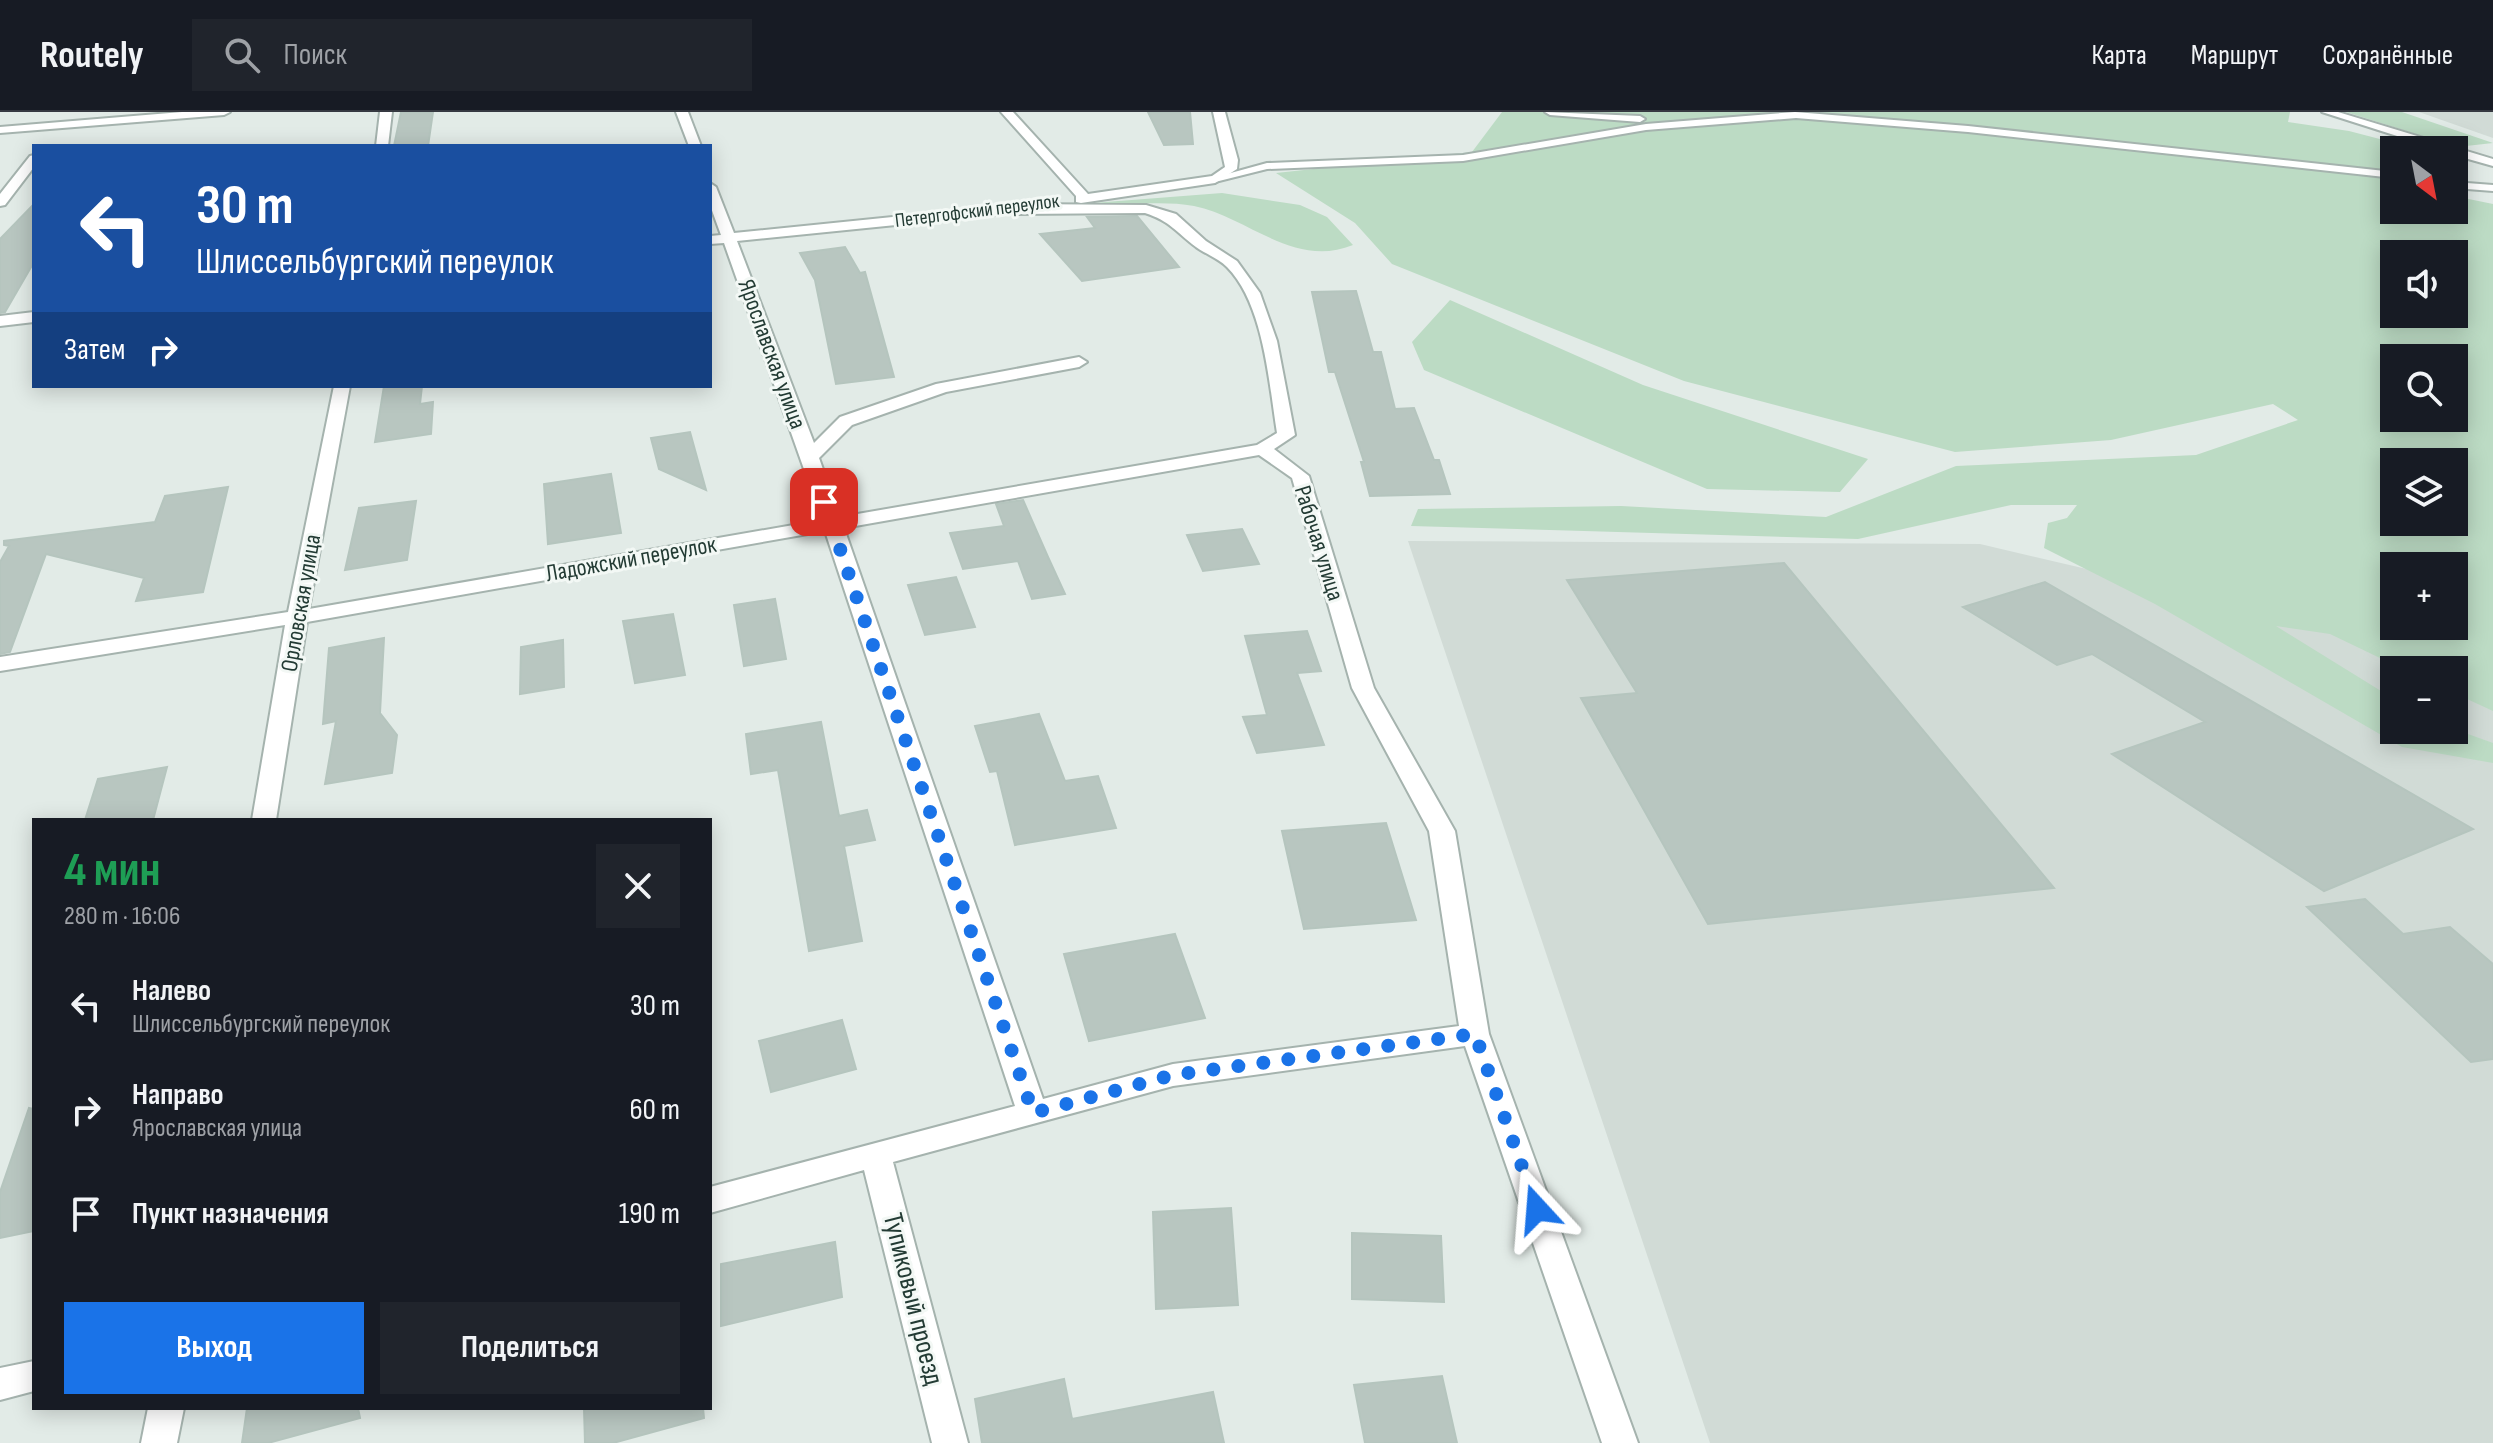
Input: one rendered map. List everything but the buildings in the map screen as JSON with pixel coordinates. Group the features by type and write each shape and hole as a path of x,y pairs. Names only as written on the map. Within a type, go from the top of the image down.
{"street":[{"path":"52,135 69,112"},
{"path":"0,130 224,112"},
{"path":"382,144 386,112"},
{"path":"682,112 694,144"},
{"path":"1007,112 1085,198"},
{"path":"1215,179 1231,169 1232,160 1219,112"},
{"path":"0,202 32,162"},
{"name":"Петергофский переулок","path":"720,239 1006,210 1215,179"},
{"name":"Ярославская улица","path":"712,197 720,239 810,457 830,525 1033,1113"},
{"path":"1006,210 1146,209 1171,217 1201,244 1232,264 1253,293 1269,341 1286,435 1262,449"},
{"path":"0,321 32,317"},
{"path":"810,457 846,421 942,388 1079,362"},
{"name":"Орловская улица","path":"264,818 297,617 342,388"},
{"name":"Ладожский переулок","path":"0,664 297,617 1262,449"},
{"name":"Рабочая улица","path":"1262,449 1300,476 1363,688 1442,831 1475,1034 1620,1443"},
{"path":"712,1199 1173,1075 1475,1034"},
{"name":"Тупиковый проезд","path":"876,1156 950,1443"},
{"path":"0,1384 32,1376"},
{"path":"159,1443 166,1410"}],"lane":[{"path":"1550,112 1686,123"},
{"path":"2327,112 2407,136"},
{"path":"1215,179 1267,166 1463,158 1686,123 1796,115 1968,129 2380,173"},
{"path":"2468,155 2493,163"},
{"path":"2468,187 2493,190"}],"shaded area":[{"path":"2419,112 2493,112 2493,138"},
{"path":"1408,541 1980,544 2459,656 2380,656 2380,744 2468,744 2468,658 2493,664 2493,1443 1710,1443"}],"green space":[{"path":"1502,112 2290,112 2288,122 2380,139 2380,224 2468,224 2468,199 2493,204 2493,711 2468,699 2468,656 2380,658 2330,634 2276,626 2380,690 2380,734 2155,604 2044,548 2048,523 2067,518 2077,505 2011,505 1858,539 1411,526 1418,509 1621,506 1826,517 1956,466 2196,455 2298,420 2273,404 2111,440 1955,452 1684,381 1392,264 1355,223 1276,173 1472,152"},
{"path":"2346,112 2402,112 2493,143 2468,146 2468,136 2422,136"},
{"path":"1222,193 1300,205 1327,217 1353,245 1331,251 1311,251 1272,239 1214,212 1181,204 1088,206 1093,203"},
{"path":"1450,300 1643,385 1868,459 1840,492 1707,489 1424,370 1412,342"},
{"path":"2468,734 2493,743 2493,763 2397,744 2468,744"}],"route":[{"path":"824,502 1033,1113 1173,1075 1475,1034 1537,1209"}]}
